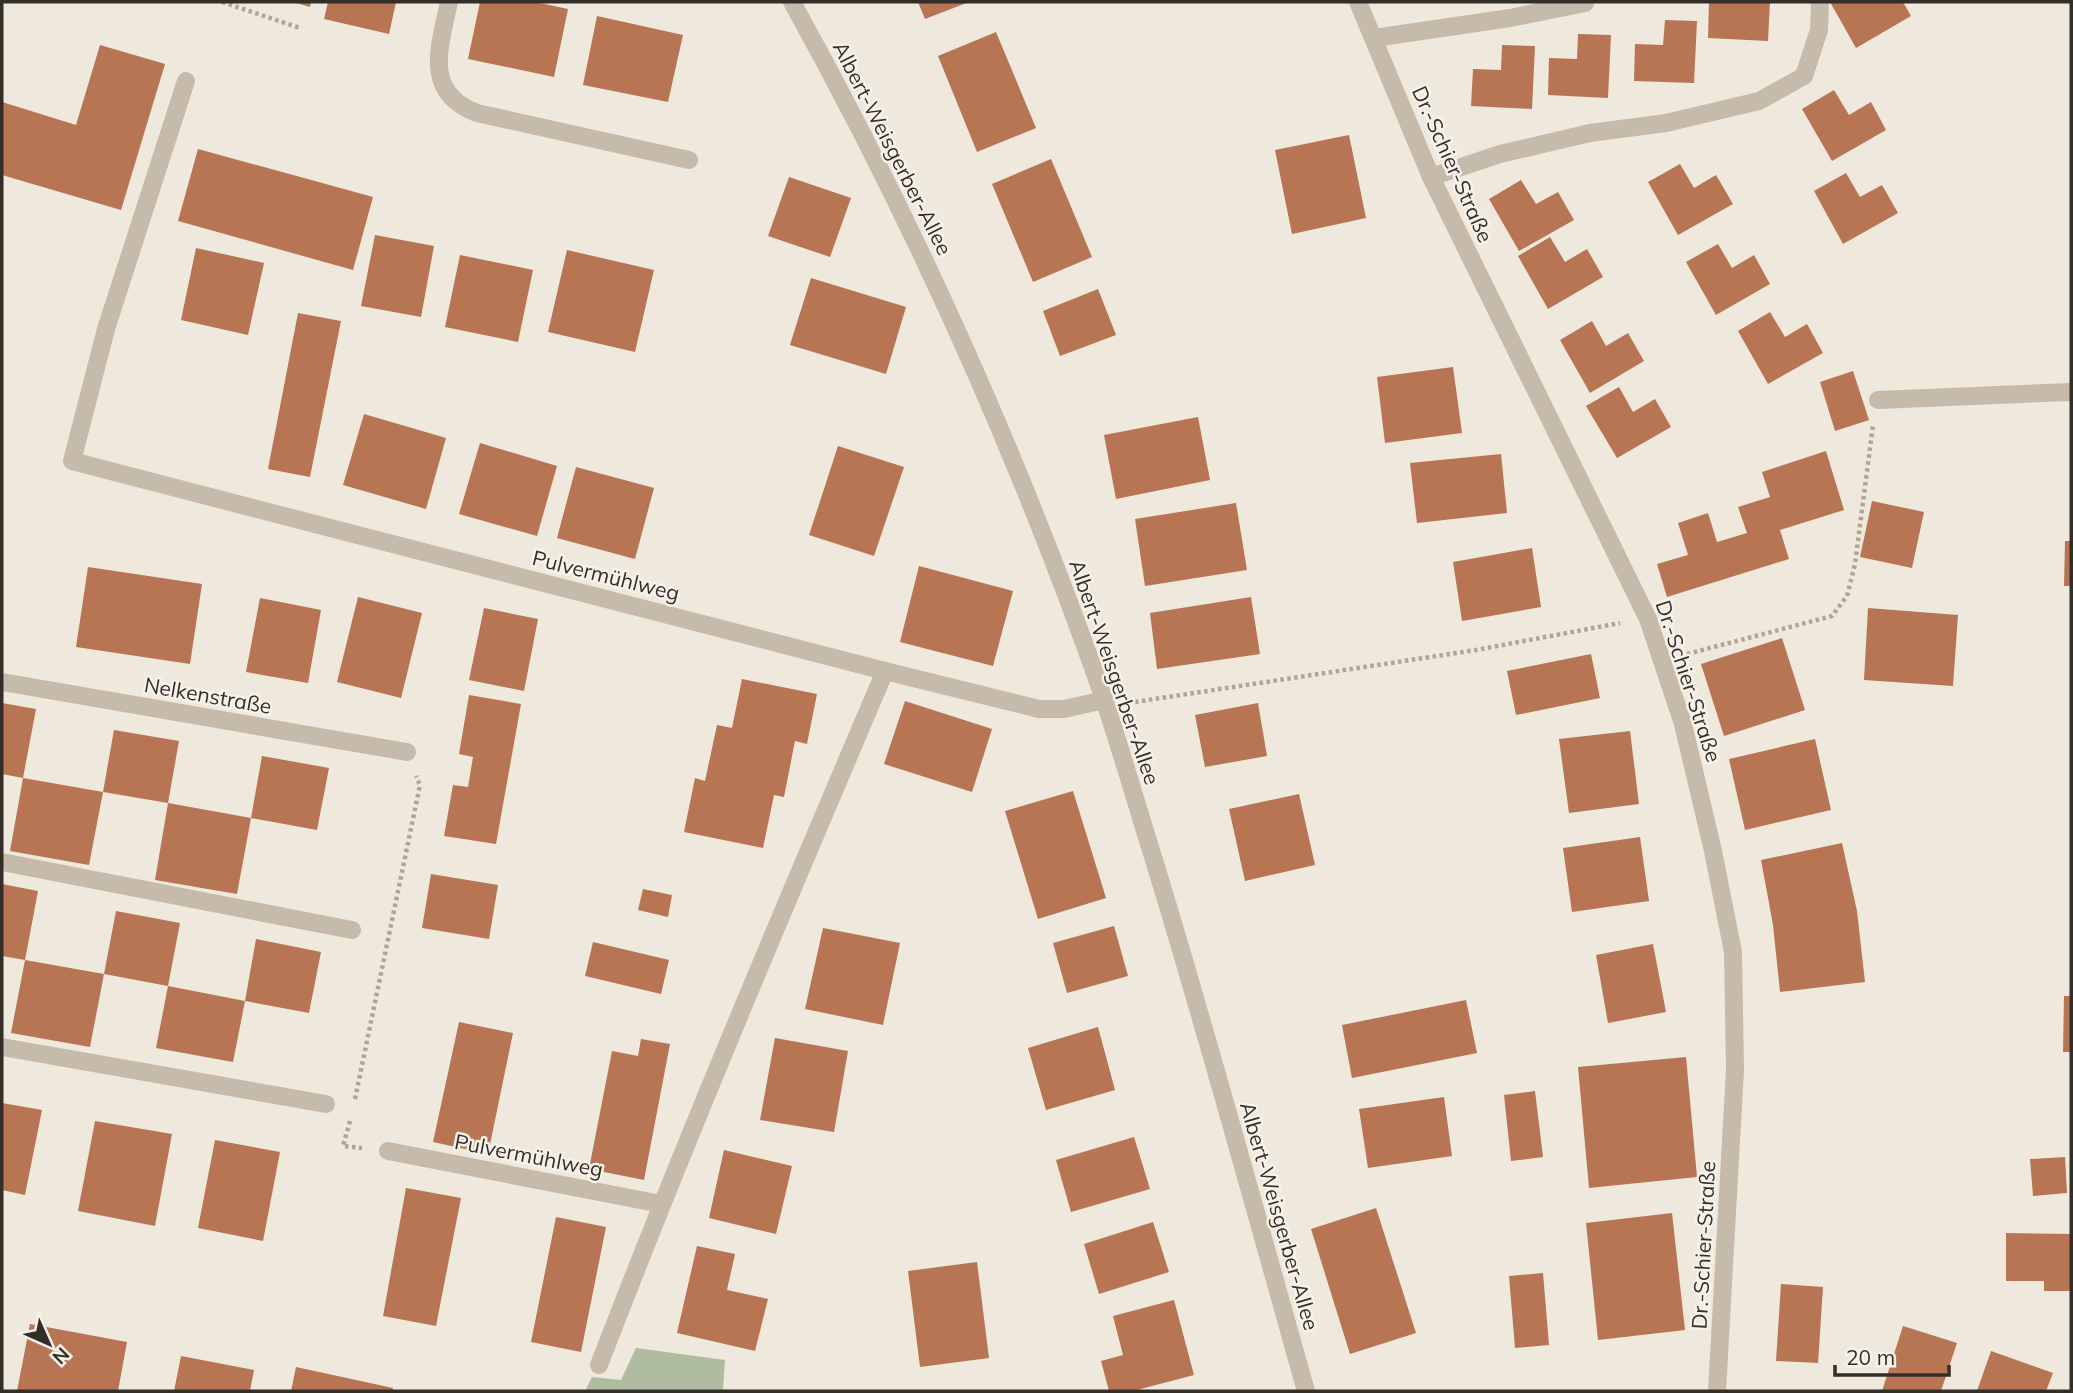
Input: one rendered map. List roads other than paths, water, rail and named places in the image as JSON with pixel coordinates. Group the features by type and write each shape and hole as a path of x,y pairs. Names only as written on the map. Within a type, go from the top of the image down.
{"street":[{"path":"449,2 439,54 439,75 446,92 460,107 689,160"},
{"name":"Albert-Weisgerber-Allee","path":"792,2 853,111 916,241 990,402 1059,576 1104,700 1188,973 1306,1391"},
{"name":"Dr.-Schier-Straße","path":"1358,2 1432,177 1648,619 1683,724 1733,952 1735,1070 1717,1391"},
{"path":"1432,177 1500,154 1590,134 1666,123 1759,100 1804,76 1819,30 1820,2"},
{"path":"1374,38 1510,18 1585,3"},
{"name":"Pulvermühlweg","path":"186,81 106,329 72,461 1039,709 1064,709 1104,700"},
{"path":"1878,400 2071,391"},
{"path":"599,1365 731,1033 885,671"},
{"name":"Nelkenstraße","path":"2,682 407,752"},
{"path":"2,862 352,930"},
{"path":"2,1047 326,1104"},
{"name":"Pulvermühlweg","path":"388,1150 661,1204"}]}
